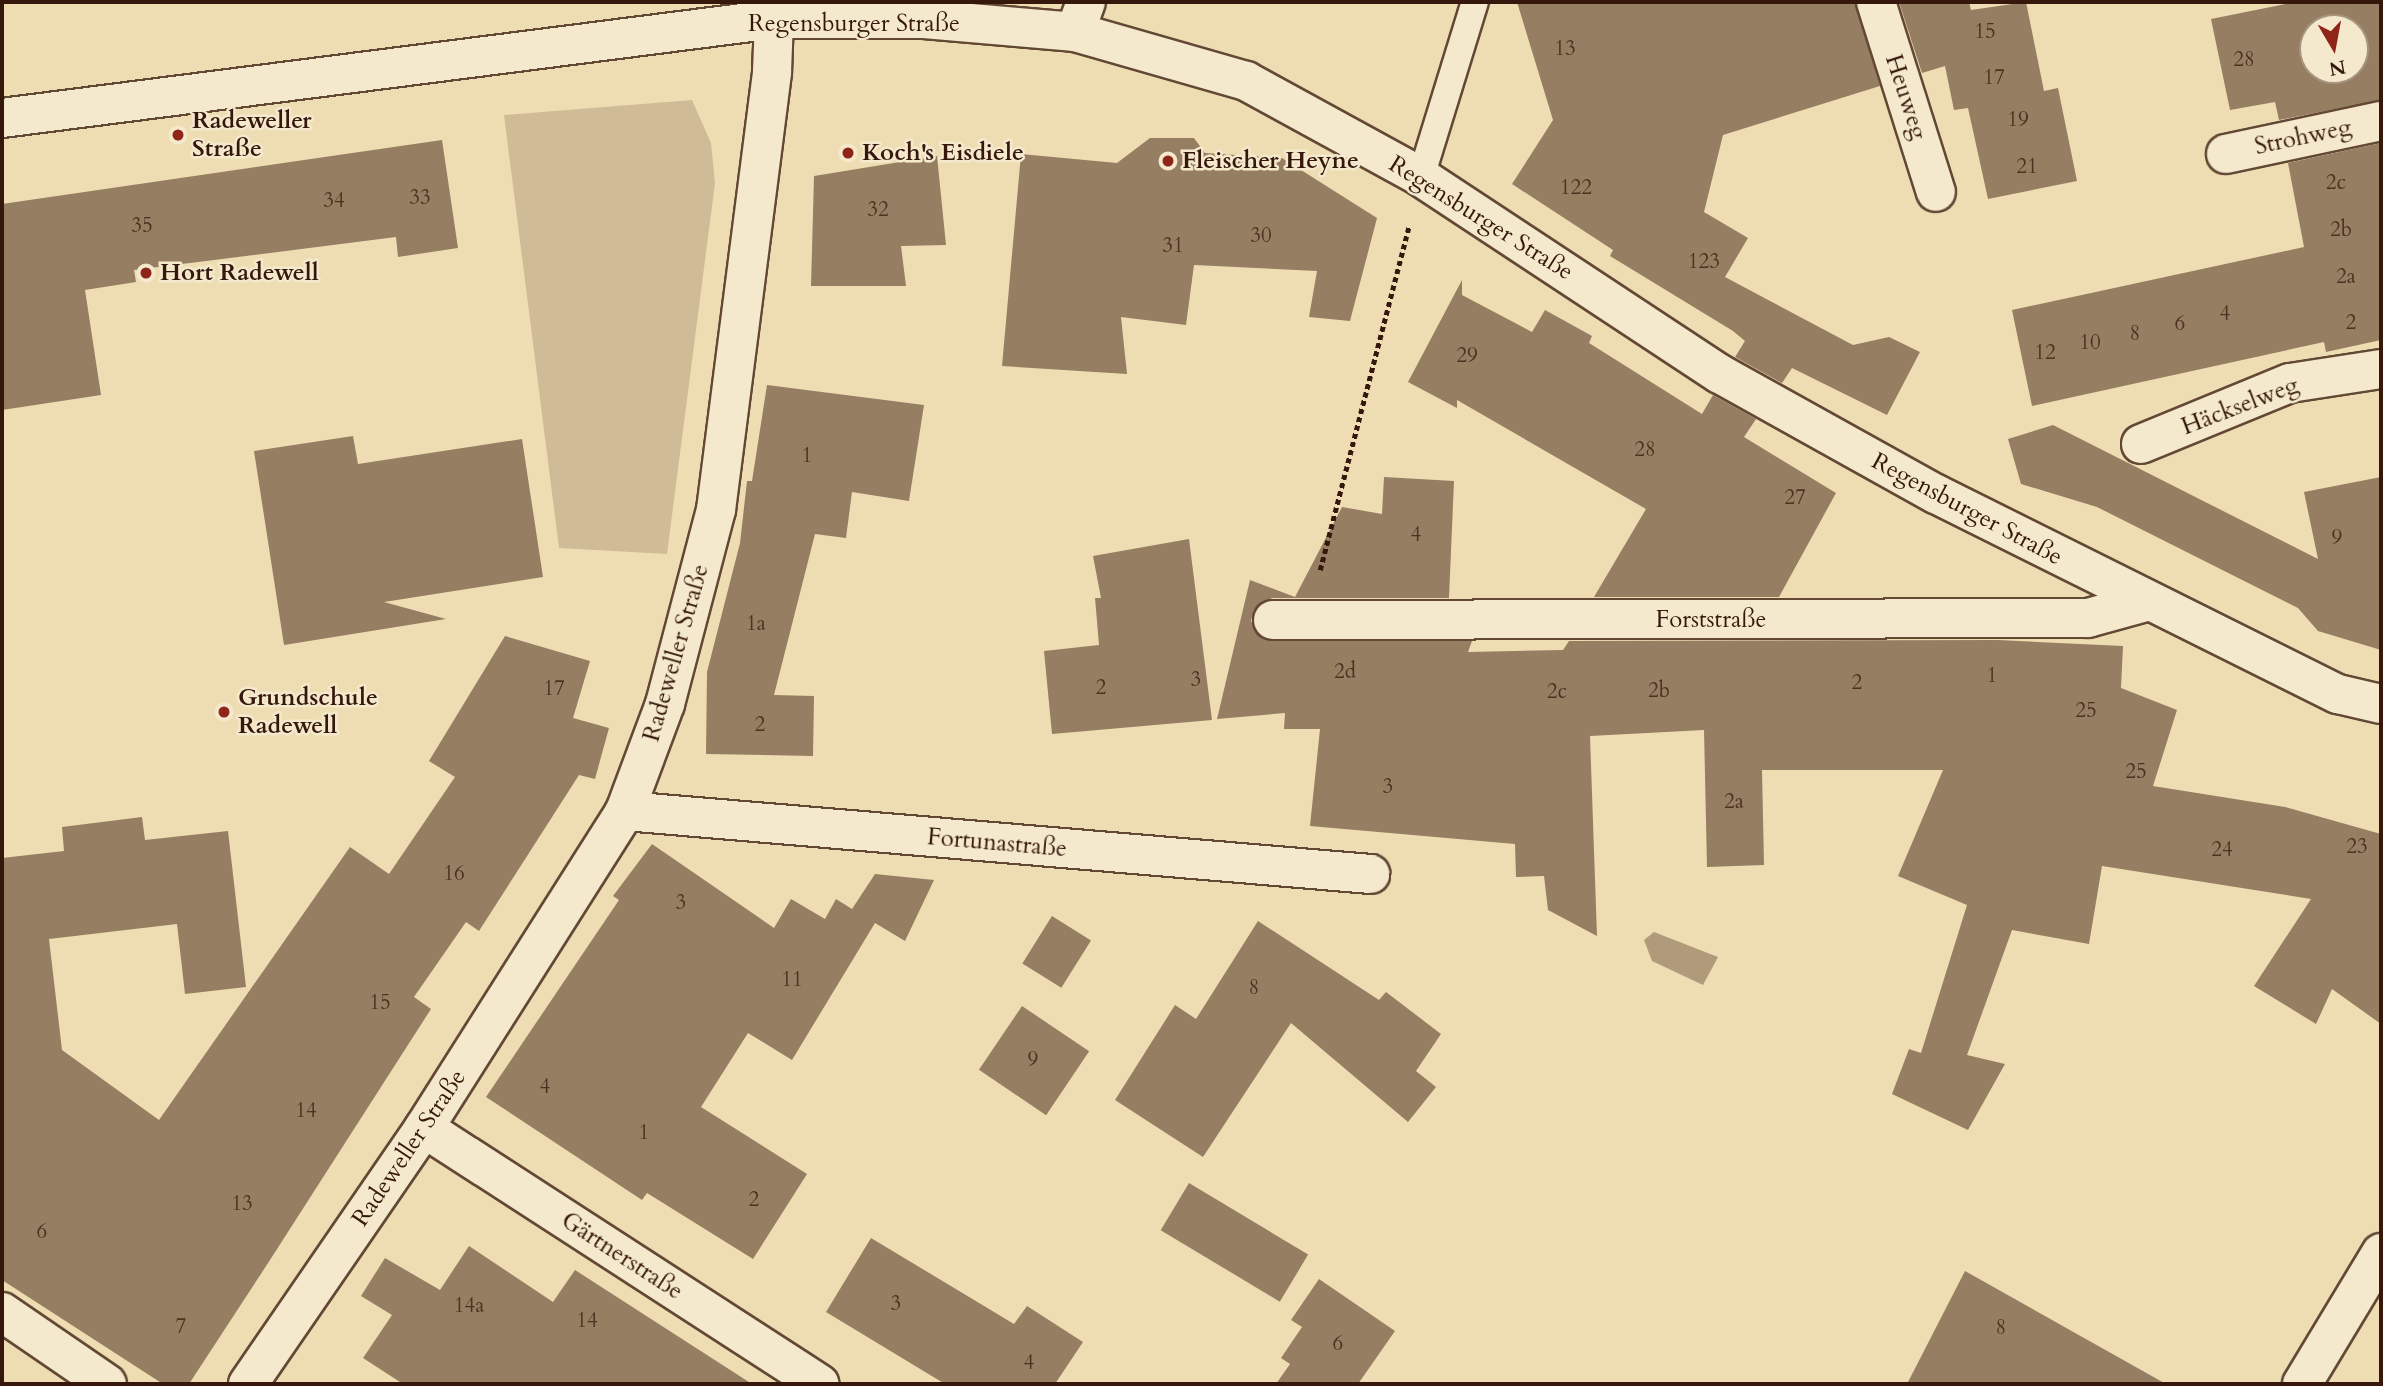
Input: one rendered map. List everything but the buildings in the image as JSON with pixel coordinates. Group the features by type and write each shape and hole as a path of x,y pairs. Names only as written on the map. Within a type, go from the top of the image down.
{"street":[{"name":"Heuweg","path":"1876,2 1936,192"},
{"name":"Regensburger Straße","path":"2,118 711,14 774,19 1080,17 1246,80 1421,177 1720,374 1936,494 2146,602 2337,694 2381,705"},
{"name":"Radeweller Straße","path":"248,1384 424,1128 625,811 666,704 716,510 772,72 774,19"},
{"name":"Strohweg","path":"2226,154 2381,121"},
{"name":"Häckselweg","path":"2141,444 2290,383 2381,369"},
{"name":"Forststraße","path":"1290,621 2088,618 2146,602"},
{"name":"Fortunastraße","path":"625,811 1370,874"},
{"name":"Gärtnerstraße","path":"424,1128 819,1384"},
{"path":"2302,1384 2381,1253"},
{"path":"2,1312 18,1333 107,1384"}],"lane":[{"path":"1421,177 1475,2"}],"path":[{"path":"1290,621 1421,177"}],"shaded area":[{"path":"692,100 711,143 715,183 667,554 559,548 504,115"},
{"path":"1654,932 1718,957 1703,985 1652,961 1644,940"}],"place":[{"name":"Radeweller Straße","path":"178,135"},
{"name":"Koch's Eisdiele","path":"848,153"},
{"name":"Fleischer Heyne","path":"1168,161"},
{"name":"Hort Radewell","path":"146,273"},
{"name":"Grundschule Radewell","path":"224,712"}]}
